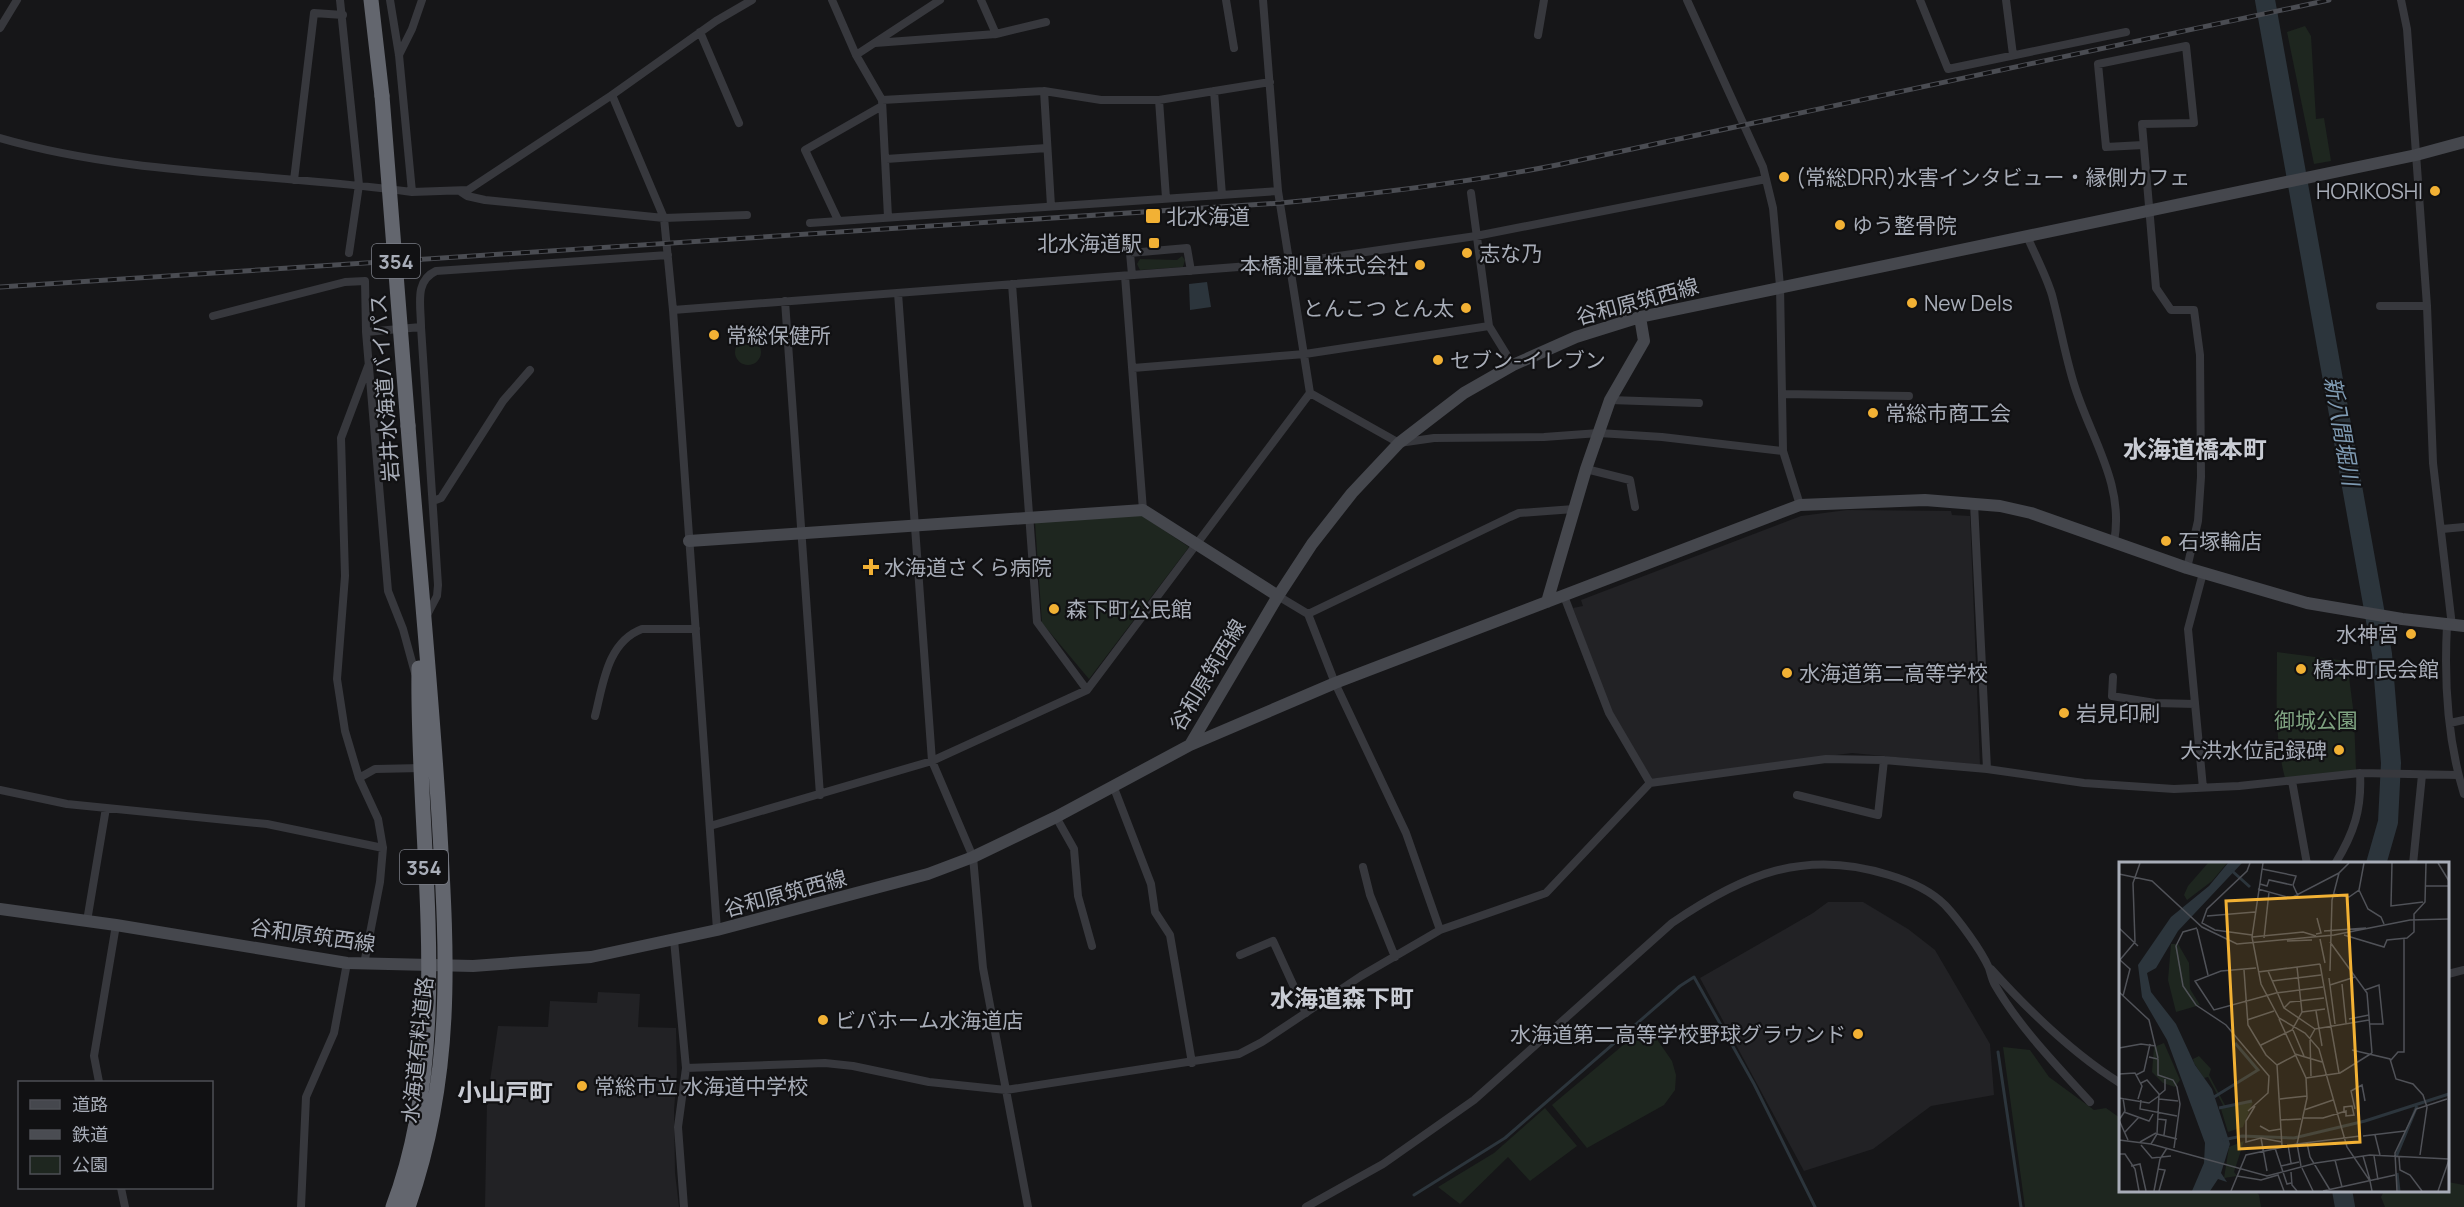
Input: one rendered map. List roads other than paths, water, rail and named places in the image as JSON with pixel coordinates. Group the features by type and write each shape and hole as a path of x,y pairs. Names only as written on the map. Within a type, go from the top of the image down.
{"highway":[{"name":"岩井水海道バイパス","path":"371,0 382,96 436,769 447,965"},
{"name":"岩井水海道バイパス","path":"421,593 420,768 430,965"},
{"name":"水海道有料道路","path":"393,1207 407,1161 422,1088 430,965"},
{"name":"水海道有料道路","path":"408,1207 422,1167 439,1090 445,1032 447,965"}],"main road":[{"name":"谷和原筑西線","path":"0,909 116,924 347,963 447,965 546,962 591,957 674,940 928,874 973,857 1056,817 1114,788 1190,745 1278,596 1331,518 1399,443 1464,393 1513,365 1576,337 1640,317 1780,286 2322,175 2464,142"},
{"path":"1547,602 1586,469 1610,400 1644,341 1640,317"},
{"path":"1190,745 1335,683 1800,505 1925,500 1974,503 2031,513 2187,568 2307,603 2454,626"},
{"path":"689,542 1143,510 1197,542 1278,596"}],"street":[{"path":"0,28 17,0"},
{"path":"340,0 359,184 349,253"},
{"path":"390,0 399,55 412,192"},
{"path":"399,55 412,29 422,0"},
{"path":"0,138 45,151 294,180 359,184 412,192 461,192 508,165 700,32 752,0"},
{"path":"845,0 834,3 856,55 882,103 888,217"},
{"path":"856,55 940,0"},
{"path":"981,0 996,34"},
{"path":"1226,0 1234,48"},
{"path":"710,826 932,761 1087,690 1310,393 1278,191 1263,0"},
{"path":"1538,35 1544,0"},
{"path":"1687,0 1763,167 1773,208 1780,286 1783,451 1800,505"},
{"path":"1920,0 1948,69 2126,32"},
{"path":"2006,0 2013,55"},
{"path":"2401,0 2407,29 2427,306 2433,463 2454,626 2445,667 2450,723 2458,775 2464,794"},
{"path":"294,180 314,13 343,15"},
{"path":"875,43 996,34 1046,22"},
{"path":"700,32 739,123"},
{"path":"2142,145 2106,147 2098,64 2186,46 2194,123 2142,124 2142,145 2156,288 2171,310 2194,310 2200,355 2199,521 2187,568"},
{"path":"838,220 805,150 882,103 1044,91 1101,100 1159,100 1269,82"},
{"path":"1044,91 1051,206"},
{"path":"1214,91 1222,195"},
{"path":"612,95 664,218 673,310 717,930"},
{"path":"1159,100 1166,198"},
{"path":"886,159 1047,148"},
{"path":"673,310 1290,263 1476,236 1766,179"},
{"path":"810,223 1278,191"},
{"path":"461,192 485,201 664,218 747,215"},
{"path":"1471,194 1489,326 1513,365"},
{"path":"2027,236 2051,292 2074,384 2089,428 2110,474 2118,506 2114,542"},
{"path":"1143,510 1133,368 1130,253 1187,248 1191,270"},
{"path":"423,622 437,596 438,585 421,327 421,284 426,276 436,271 668,255"},
{"path":"213,316 345,282 365,281 366,332 388,591 409,650 419,703"},
{"path":"1012,284 1037,622 1087,690"},
{"path":"898,293 932,761 973,857 983,968 1028,1207"},
{"path":"785,301 820,795"},
{"path":"2380,306 2427,306"},
{"path":"1133,368 1305,354 1489,326"},
{"path":"366,332 421,327"},
{"path":"364,964 380,882 383,848 378,819 359,778 345,731 337,679 345,576 340,455 344,429 370,361"},
{"path":"433,501 441,498 503,401 530,370"},
{"path":"1310,393 1399,443 1434,438 1544,437 1599,433 1662,437 1783,451"},
{"path":"1782,394 1909,396"},
{"path":"1610,400 1699,403"},
{"path":"1586,469 1630,480 1635,507"},
{"path":"1974,503 1987,769"},
{"path":"1308,614 1519,513 1574,509"},
{"path":"2442,530 2464,527"},
{"path":"2203,573 2188,629 2203,788"},
{"path":"1278,596 1308,614 1335,683 1406,833 1440,930"},
{"path":"1564,596 1609,713 1650,783"},
{"path":"595,716 613,652 634,632 696,629"},
{"path":"2113,677 2112,696 2155,703 2195,704"},
{"path":"2450,723 2464,720"},
{"path":"1797,795 1878,814 1884,759"},
{"path":"687,1068 825,1063 853,1066 929,1082 1006,1090 1239,1054 1306,1013 1361,975 1440,930 1546,893 1650,783 1803,761 1884,759 1987,769 2084,783 2174,789 2292,781 2361,773 2458,775"},
{"path":"359,778 375,769 436,769"},
{"path":"2337,862 2350,837 2361,801 2361,773"},
{"path":"2413,862 2420,775"},
{"path":"2292,781 2307,862"},
{"path":"1114,788 1150,884 1155,912 1170,935 1192,1063"},
{"path":"0,790 67,804 267,824 383,848"},
{"path":"87,921 106,808"},
{"path":"1056,817 1074,849 1078,896 1092,946"},
{"path":"1306,1207 1383,1164 1474,1100 1672,923 1702,902 1758,876 1806,863 1876,871 1906,880 1929,892 1945,904 1989,967 2016,997 2053,1031 2119,1081"},
{"path":"1363,867 1370,895 1395,957"},
{"path":"99,1081 93,1056 116,924"},
{"path":"674,940 687,1068 678,1127 684,1207"},
{"path":"1240,955 1273,941 1306,1013"},
{"path":"301,1207 306,1097 334,1033 347,963"},
{"path":"1989,967 1993,983 2005,1001 2053,1062 2090,1102"},
{"path":"2449,974 2464,970"},
{"path":"121,1189 125,1207"}],"waterway":[{"name":"新八間堀川","path":"2265,0 2382,654 2391,763 2388,822 2377,862"},
{"path":"1414,1195 1505,1138 1680,986 1694,977 1754,1084 1815,1207"},
{"path":"1998,1052 2021,1207"},
{"name":"新八間堀川","path":"2342,1192 2345,1207"}],"railway":[{"path":"0,287 1281,203 1385,192 1454,183 1557,165 2329,0"}],"place":[{"name":"(常総DRR)水害インタビュー・縁側カフェ","path":"1784,177"},
{"name":"HORIKOSHI","path":"2435,191"},
{"name":"北水海道","path":"1153,216"},
{"name":"ゆう整骨院","path":"1840,225"},
{"name":"北水海道駅","path":"1154,243"},
{"name":"志な乃","path":"1467,253"},
{"name":"本橋測量株式会社","path":"1420,265"},
{"name":"New Dels","path":"1912,303"},
{"name":"とんこつ とん太","path":"1466,308"},
{"name":"常総保健所","path":"714,335"},
{"name":"セブン-イレブン","path":"1438,360"},
{"name":"常総市商工会","path":"1873,413"},
{"name":"石塚輪店","path":"2166,541"},
{"name":"水海道さくら病院","path":"871,567"},
{"name":"森下町公民館","path":"1054,609"},
{"name":"水神宮","path":"2411,634"},
{"name":"橋本町民会館","path":"2301,669"},
{"name":"水海道第二高等学校","path":"1787,673"},
{"name":"岩見印刷","path":"2064,713"},
{"name":"大洪水位記録碑","path":"2339,750"},
{"name":"ビバホーム水海道店","path":"823,1020"},
{"name":"水海道第二高等学校野球グラウンド","path":"1858,1034"},
{"name":"常総市立 水海道中学校","path":"582,1086"}],"district":[{"name":"水海道橋本町","path":"2195,448"},
{"name":"水海道森下町","path":"1342,997"},
{"name":"小山戸町","path":"505,1091"}],"park label":[{"name":"御城公園","path":"2316,720"}]}
